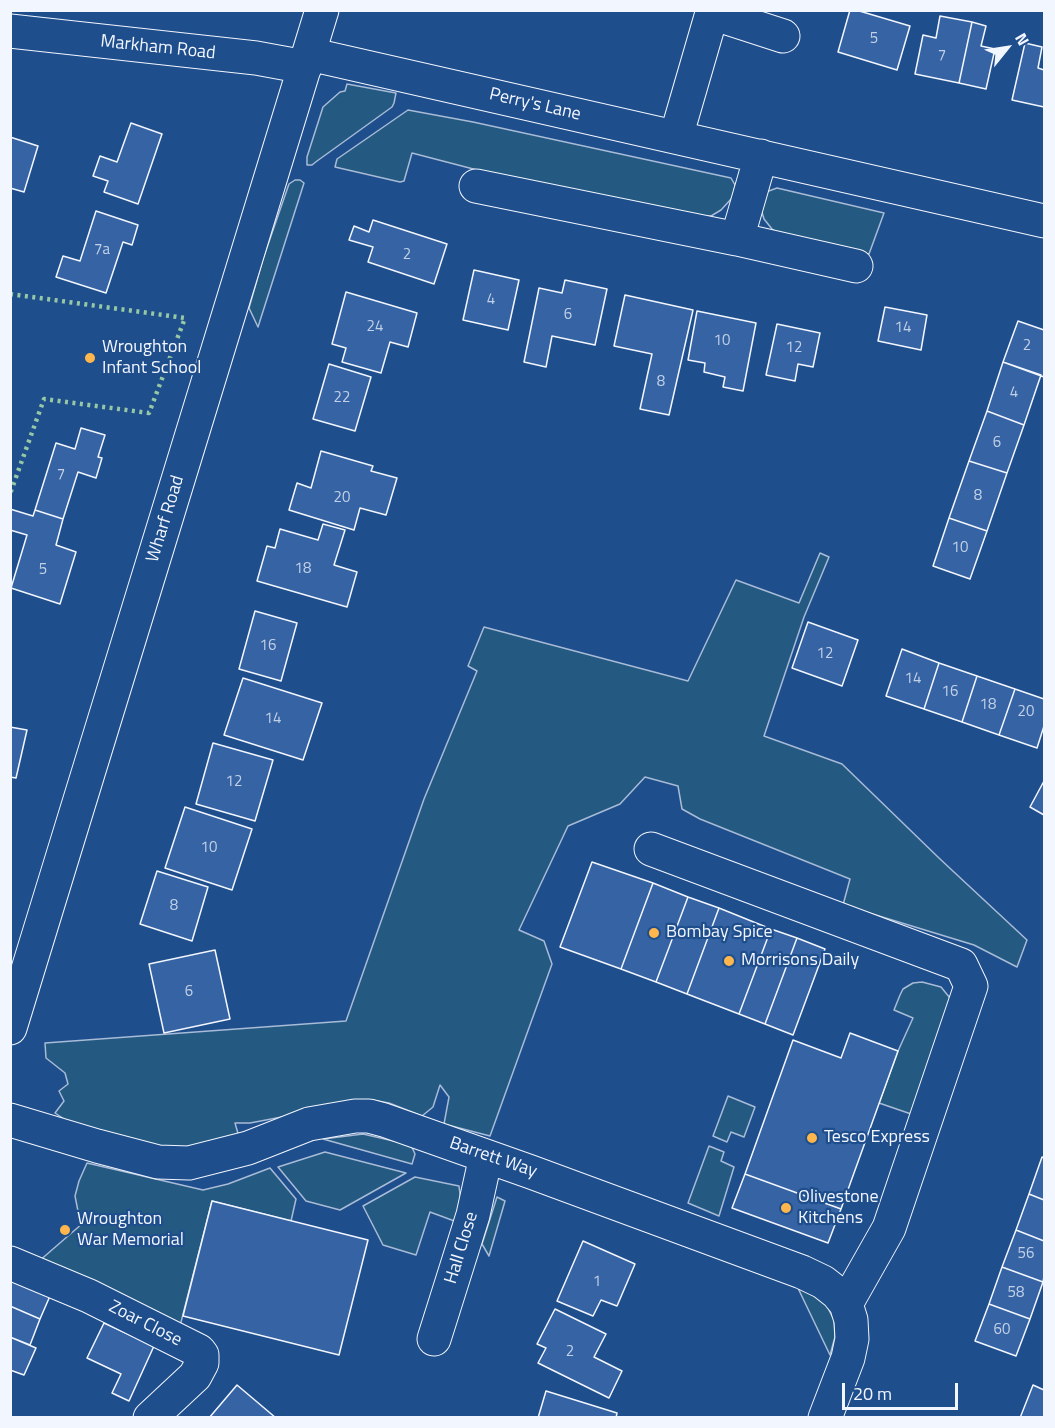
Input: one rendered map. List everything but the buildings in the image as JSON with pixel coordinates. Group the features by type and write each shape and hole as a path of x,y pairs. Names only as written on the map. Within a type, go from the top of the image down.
{"street":[{"name":"Wharf Road","path":"10,1028 322,10"},
{"path":"676,137 712,13 783,36"},
{"name":"Markham Road","path":"10,31 256,58 307,60"},
{"name":"Perry's Lane","path":"307,60 676,137 1044,221"},
{"path":"737,239 761,156"},
{"path":"476,186 737,239 855,266"},
{"path":"651,849 961,965 971,986 889,1228 846,1304 851,1320 852,1339 848,1358 825,1418"},
{"name":"Barrett Way","path":"10,1120 158,1162 189,1163 248,1148 309,1124 347,1117 369,1116 486,1156 802,1272 823,1282 846,1304"},
{"name":"Hall Close","path":"434,1339 472,1215 486,1156"},
{"name":"Zoar Close","path":"10,1263 89,1296 199,1351 202,1355 202,1363 195,1376 150,1418"}],"shaded area":[{"path":"347,84 396,93 394,103 392,107 312,165 307,165 307,157 323,107 340,92 345,91"},
{"path":"408,110 731,178 735,185 734,191 732,198 721,210 711,216 702,216 481,171 412,153 404,181 400,182 335,167 337,159"},
{"path":"295,180 304,183 258,327 249,308 289,184"},
{"path":"777,188 884,213 869,254 796,242 772,229 764,219 761,209 766,192"},
{"path":"820,553 829,557 804,617 764,736 842,764 1027,940 1017,967 974,945 843,905 850,879 700,819 682,809 678,786 645,777 620,804 568,826 519,930 544,941 552,964 490,1136 444,1124 449,1097 440,1085 433,1107 422,1116 389,1103 372,1100 250,1123 235,1123 239,1137 172,1151 70,1123 55,1113 64,1101 59,1091 68,1084 65,1073 46,1058 45,1043 346,1021 424,799 477,671 468,666 484,627 688,681 736,580 799,603"},
{"path":"922,982 941,987 950,998 914,1115 879,1103 913,1018 894,1010 903,989 913,983"},
{"path":"728,1096 755,1107 744,1137 731,1132 727,1142 713,1136"},
{"path":"363,1134 411,1145 415,1154 412,1164 323,1139"},
{"path":"709,1146 724,1152 721,1161 734,1167 719,1216 688,1203"},
{"path":"325,1152 406,1173 340,1210 306,1201 278,1167"},
{"path":"87,1163 203,1190 228,1184 270,1168 296,1199 291,1221 212,1201 179,1330 38,1262 83,1223 75,1196"},
{"path":"415,1177 459,1186 461,1202 457,1222 430,1212 416,1255 383,1245 363,1206"},
{"path":"497,1197 505,1201 489,1256 482,1244"},
{"path":"796,1284 825,1302 834,1320 835,1337 830,1355"}],"hedge":[{"path":"10,294 185,318 149,413 44,399 10,494"}],"place":[{"name":"Wroughton Infant School","path":"90,358"},
{"name":"Bombay Spice","path":"654,933"},
{"name":"Morrisons Daily","path":"729,961"},
{"name":"Tesco Express","path":"812,1138"},
{"name":"Olivestone Kitchens","path":"786,1208"},
{"name":"Wroughton War Memorial","path":"65,1230"}]}
